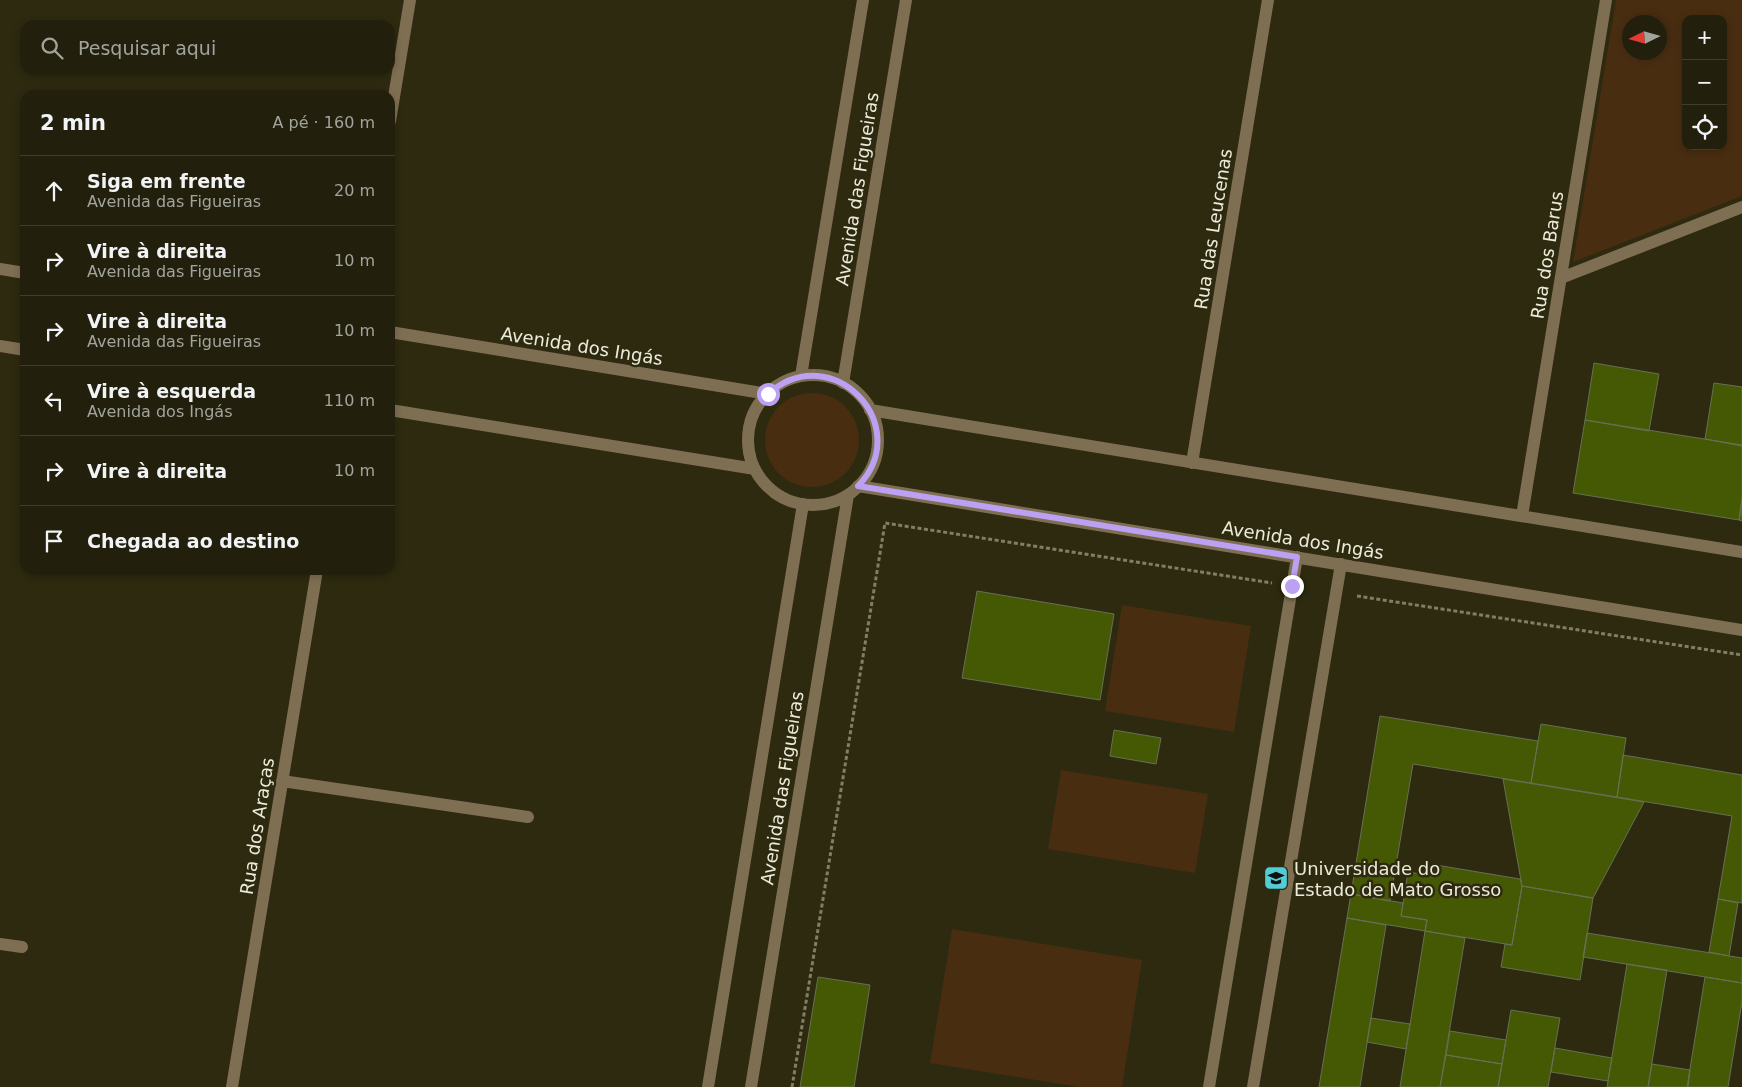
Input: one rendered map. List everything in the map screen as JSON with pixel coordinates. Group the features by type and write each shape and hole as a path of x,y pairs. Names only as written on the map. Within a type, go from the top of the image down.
{"street":[{"path":"395,91 410,0"},
{"name":"Avenida das Figueiras","path":"801,376 862,0"},
{"name":"Avenida das Figueiras","path":"843,383 906,0"},
{"name":"Rua das Leucenas","path":"1192,463 1268,0"},
{"name":"Rua dos Barus","path":"1522,516 1606,0"},
{"path":"1561,278 1742,207"},
{"path":"0,269 20,272"},
{"name":"Avenida dos Ingás","path":"395,333 768,394"},
{"path":"0,346 20,349"},
{"path":"825,376 843,383 855,390 870,410 877,436 876,453 871,469 858,486 848,495 834,502 817,505 803,504 785,499 770,490 755,469 748,445 749,428 754,412 776,386 791,378 825,376"},
{"path":"870,410 1742,552"},
{"path":"395,411 755,469"},
{"name":"Avenida dos Ingás","path":"858,486 1742,630"},
{"name":"Avenida das Figueiras","path":"751,1087 848,495"},
{"name":"Avenida das Figueiras","path":"708,1087 803,504"},
{"path":"1208,1087 1297,557"},
{"path":"1254,1087 1341,564"},
{"name":"Rua dos Araças","path":"232,1087 316,575"},
{"path":"282,781 528,817"},
{"path":"0,944 22,947"}],"path":[{"path":"792,1087 886,524 1292,586"},
{"path":"1336,593 1742,655"}],"shaded area":[{"path":"1616,0 1742,0 1742,196 1573,262"},
{"path":"812,393 830,397 845,407 855,422 859,440 855,458 845,473 830,483 812,487 794,483 779,473 769,458 765,440 769,422 779,407 794,397"},
{"path":"1122,605 1251,626 1234,732 1105,711"},
{"path":"1061,770 1208,794 1195,873 1048,849"},
{"path":"952,929 1142,960 1122,1087 1079,1087 930,1063"}],"building":[{"path":"1594,363 1659,374 1649,431 1585,420"},
{"path":"1714,383 1742,387 1742,446 1705,439"},
{"path":"1585,420 1742,445 1742,500 1739,520 1573,493"},
{"path":"1742,499 1742,521 1739,520"},
{"path":"977,591 1114,614 1100,700 962,678"},
{"path":"1380,716 1538,741 1531,783 1413,764 1390,901 1351,894"},
{"path":"1541,724 1626,738 1617,797 1531,783"},
{"path":"1114,730 1161,738 1156,764 1110,756"},
{"path":"1623,755 1742,775 1742,903 1718,899 1732,816 1617,797"},
{"path":"1503,779 1644,802 1593,898 1522,886"},
{"path":"1436,865 1520,879 1522,886 1512,945 1425,931 1427,920 1401,916 1408,872 1434,876"},
{"path":"1522,886 1593,898 1580,980 1501,967 1505,944 1512,945"},
{"path":"1351,894 1403,903 1401,916 1427,920 1425,931 1347,918"},
{"path":"1718,899 1738,903 1729,956 1709,952"},
{"path":"1347,918 1386,925 1360,1087 1319,1087"},
{"path":"1425,931 1465,938 1440,1087 1400,1087"},
{"path":"1587,933 1742,958 1742,983 1583,957"},
{"path":"1627,964 1667,970 1648,1087 1607,1087"},
{"path":"818,977 870,985 854,1087 800,1087"},
{"path":"1705,977 1742,983 1742,1002 1728,1087 1687,1087"},
{"path":"1511,1010 1560,1018 1548,1087 1498,1087"},
{"path":"1371,1018 1410,1024 1406,1049 1367,1042"},
{"path":"1450,1031 1506,1040 1502,1064 1446,1055"},
{"path":"1555,1048 1612,1058 1608,1081 1551,1072"},
{"path":"1446,1055 1502,1064 1498,1087 1440,1087"},
{"path":"1652,1064 1690,1070 1688,1087 1648,1087"}],"place":[{"name":"Universidade do Estado de Mato Grosso","path":"1276,878"}],"route":[{"path":"768,394 776,386 791,378 808,375 825,376 855,390 870,410 874,419 877,436 876,453 871,469 858,486 1297,557 1292,586"}]}
